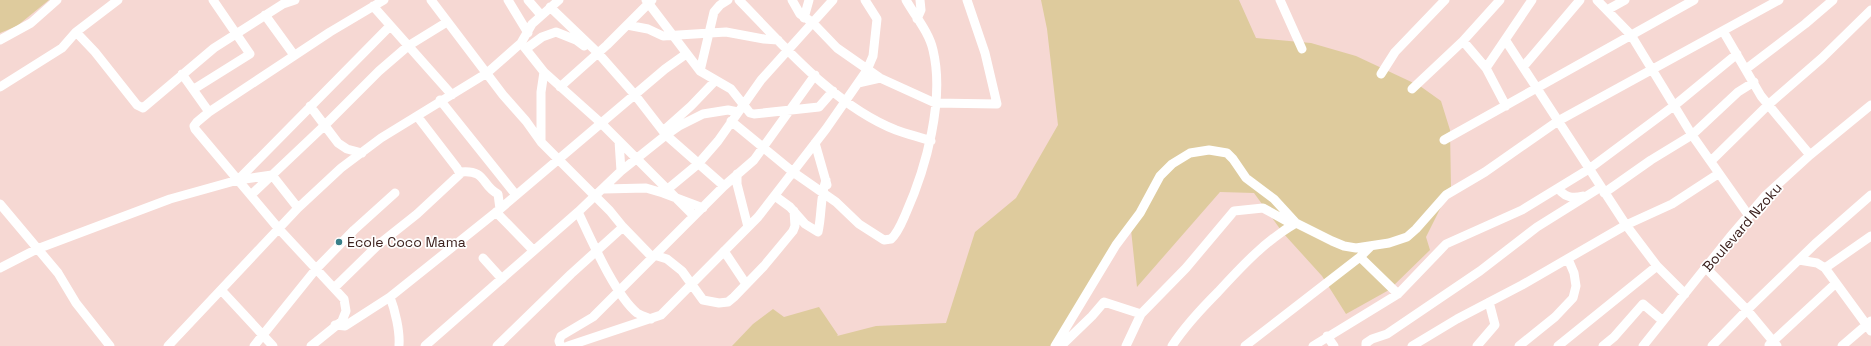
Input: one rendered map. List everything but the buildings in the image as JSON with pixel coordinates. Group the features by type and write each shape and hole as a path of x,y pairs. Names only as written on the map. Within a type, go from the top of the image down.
{"street":[{"path":"0,40 31,23 57,0"},
{"path":"0,87 62,48 76,32 118,0"},
{"path":"194,89 249,55 249,51 213,0"},
{"path":"76,32 95,52 140,107 146,106 182,74 236,33 282,4 295,0"},
{"path":"311,346 342,320 346,308 344,299 279,229 195,130 194,126 196,122 209,112 294,55 384,0"},
{"path":"430,0 504,95 526,120 541,142 610,210 623,227 653,256 667,259 682,271 703,300 714,303 728,302 764,266 795,229 794,211"},
{"path":"508,0 528,33"},
{"path":"528,0 541,15"},
{"path":"524,46 532,24 559,0"},
{"path":"700,71 714,12 720,5 728,0"},
{"path":"740,0 778,40 833,91 861,111 895,130 931,140"},
{"path":"792,0 797,10 837,48 880,78 935,103 997,104 985,53 967,0"},
{"path":"808,20 809,0"},
{"path":"667,193 698,164 718,141 761,80 789,50 808,20 832,0"},
{"path":"568,346 661,315 748,226 775,196 847,100 867,70 873,56 877,20 865,0"},
{"path":"731,122 764,147 793,172 836,202 859,224 884,240 891,239 900,226 914,194 931,140 935,103 936,82 933,51 929,38 906,0"},
{"path":"917,18 921,10 920,0"},
{"path":"1280,0 1302,49"},
{"path":"1381,74 1395,52 1445,0"},
{"path":"1412,89 1463,40 1500,0"},
{"path":"1486,68 1506,41 1532,0"},
{"path":"1523,67 1580,0"},
{"path":"1597,0 1630,35 1675,105 1692,135 1749,216"},
{"path":"1607,10 1625,0"},
{"path":"1444,140 1694,0"},
{"path":"1126,346 1142,314 1186,268 1234,211 1263,208 1344,246 1356,248 1370,247 1407,237 1425,220 1446,195 1486,172 1558,121 1778,0"},
{"path":"1746,69 1805,24 1833,0"},
{"path":"560,87 627,25 649,1 686,54 700,71 714,81 731,89 740,108"},
{"path":"373,6 452,95"},
{"path":"550,7 597,52 664,133 724,186"},
{"path":"1711,161 1768,105 1822,58 1871,10"},
{"path":"265,15 294,55"},
{"path":"251,195 325,125 379,71 408,46 447,22"},
{"path":"627,25 648,29 663,36 736,33 746,36 778,40"},
{"path":"238,180 390,26"},
{"path":"1723,31 1768,105 1810,155"},
{"path":"168,346 222,291 298,208 341,168 362,153 440,100 452,95 487,73 524,46 542,36 556,32 576,40 590,51 597,52"},
{"path":"1463,40 1486,68 1506,106"},
{"path":"1506,41 1626,225 1657,266 1685,294"},
{"path":"524,46 544,72 601,123 667,193 694,216"},
{"path":"335,326 345,326 390,297 498,211 634,95 686,54"},
{"path":"1312,346 1398,294 1446,244 1522,210 1589,169 1675,105 1737,54"},
{"path":"541,142 541,92 544,72"},
{"path":"182,74 209,112"},
{"path":"561,346 560,338 593,317 724,186 754,160 815,75"},
{"path":"858,83 880,78"},
{"path":"425,346 604,189 621,171 664,133 714,81"},
{"path":"1558,188 1568,197 1578,197 1602,190 1692,135 1738,92 1754,82"},
{"path":"664,133 703,114 740,108 754,114 812,109 819,107 833,91"},
{"path":"440,100 516,195"},
{"name":"Boulevard Nzoku","path":"1644,346 1766,195 1810,155 1871,105"},
{"path":"310,106 342,147 362,153"},
{"path":"417,116 460,172"},
{"path":"619,141 621,171"},
{"path":"815,143 829,192 836,202"},
{"path":"1055,346 1116,245 1140,213 1160,176 1180,158 1198,151 1217,150 1227,153 1246,178 1274,199 1295,224"},
{"path":"460,172 467,171 480,175 491,191 498,194 498,211 533,250"},
{"path":"334,288 378,245 446,188 460,174 460,172"},
{"path":"737,174 744,213 748,226"},
{"path":"1412,346 1457,318 1568,259 1626,225 1672,204 1718,174"},
{"path":"0,268 37,249 170,199 238,180 272,175"},
{"path":"272,175 298,208"},
{"path":"775,196 794,211 805,224 818,232 822,208 822,192 826,180"},
{"path":"604,189 632,187 667,193 703,208"},
{"path":"254,346 316,269 354,230 395,193"},
{"path":"1366,346 1366,343 1372,339 1387,334 1480,271 1537,227 1586,195"},
{"path":"1712,346 1746,310 1871,195"},
{"path":"0,204 58,273 76,304 110,346"},
{"path":"578,212 628,304 637,312 651,319"},
{"path":"1172,346 1182,331 1238,271 1274,238 1295,224"},
{"path":"498,346 623,227"},
{"path":"1825,268 1871,236"},
{"path":"1245,346 1360,257 1370,247"},
{"path":"724,251 746,284"},
{"path":"1360,257 1398,294"},
{"path":"483,258 502,279"},
{"path":"1519,346 1555,317 1573,298 1576,286 1574,273 1568,259"},
{"path":"1799,260 1817,263 1825,268 1869,325 1842,346"},
{"path":"1558,346 1657,266"},
{"path":"1706,268 1746,310 1772,345 1836,283"},
{"path":"222,291 273,346"},
{"path":"390,297 398,324 399,345"},
{"path":"1061,346 1092,316 1104,302 1142,314"},
{"path":"1477,346 1495,325 1489,302"},
{"path":"1603,346 1614,337 1643,304 1663,321"},
{"path":"1327,336 1334,346"}],"shaded area":[{"path":"0,0 49,0 17,26 0,33"},
{"path":"1041,0 1239,0 1256,38 1311,43 1356,56 1420,86 1441,101 1450,130 1451,187 1426,237 1430,250 1389,290 1346,314 1322,276 1283,233 1254,193 1220,192 1137,287 1130,220 1052,346 732,346 753,324 773,309 784,317 819,307 838,335 837,336 876,326 946,323 975,232 1016,198 1058,125 1047,29"}],"place":[{"name":"Ecole Coco Mama","path":"339,242"}]}
